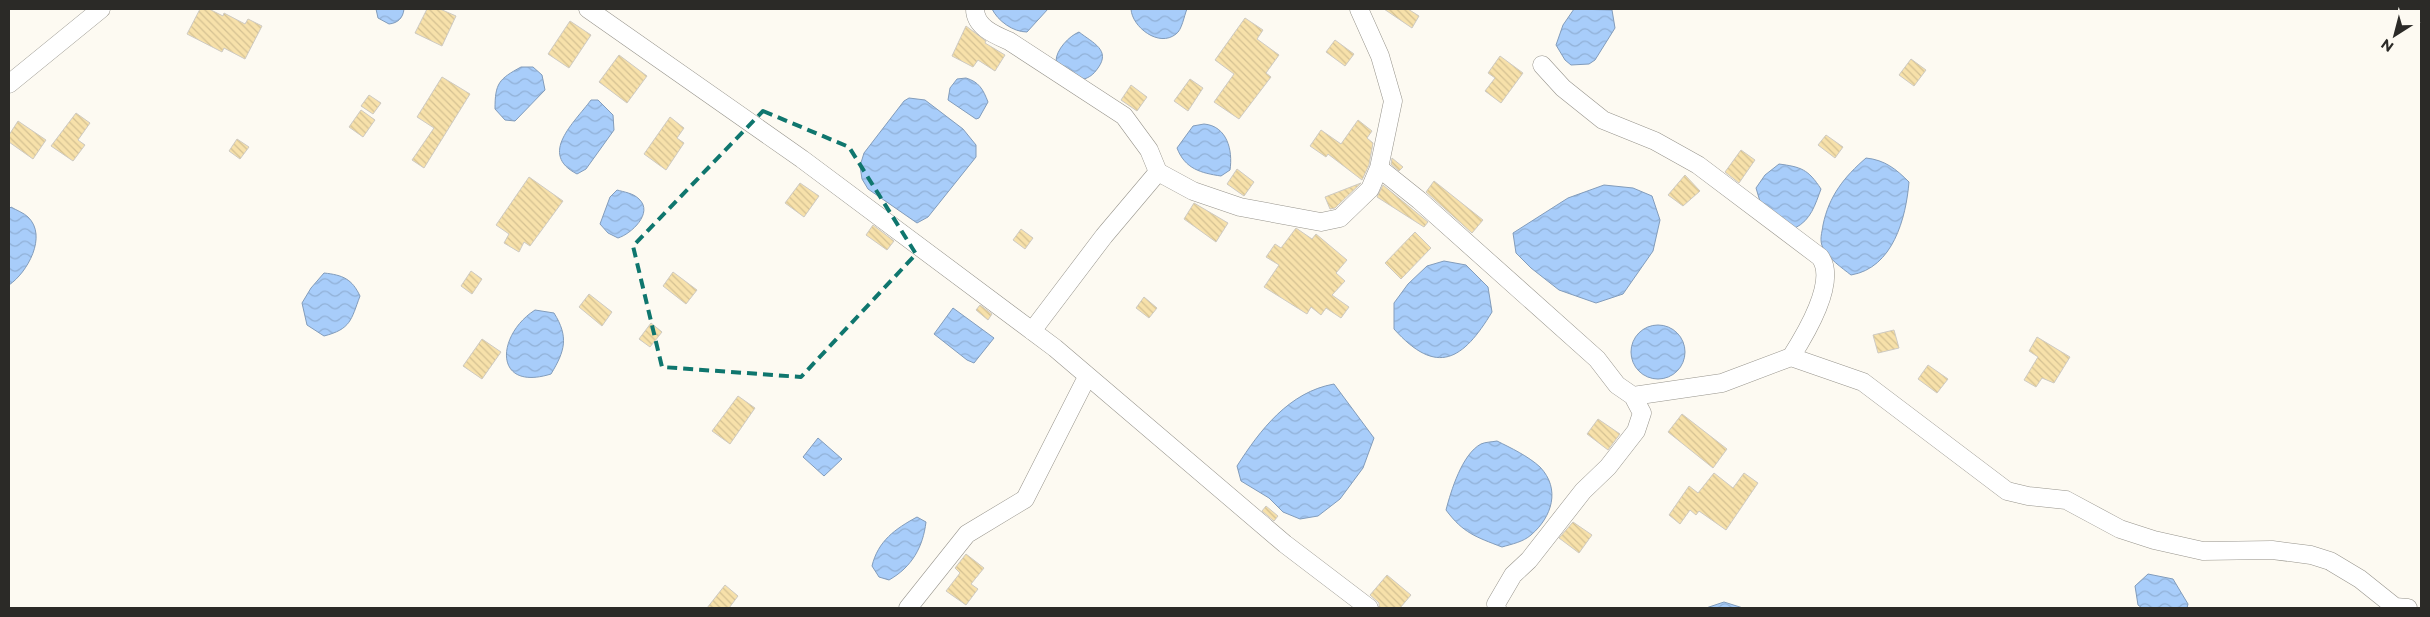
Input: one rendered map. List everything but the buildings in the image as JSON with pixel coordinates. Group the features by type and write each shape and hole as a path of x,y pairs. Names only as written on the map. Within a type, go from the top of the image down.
{"street":[{"path":"9,84 101,9"},
{"path":"588,9 802,160 1032,331 1285,544 1370,608"},
{"path":"975,9 982,24 991,33 1009,41 1124,116 1149,150 1158,172 1193,191 1240,206 1321,222 1340,218 1370,189 1378,168 1393,101 1380,56 1359,9"},
{"path":"1542,65 1563,88 1603,120 1656,140 1698,165 1820,257 1825,264 1827,274 1812,322 1791,357 1722,383 1634,396"},
{"path":"1378,168 1419,200 1597,359 1617,385 1634,396 1642,413 1636,431 1608,467 1582,491 1529,560 1513,575 1496,604 1498,608"},
{"path":"1032,331 1104,236 1158,172"},
{"path":"1791,357 1863,382 2007,491 2028,496 2066,500 2120,528 2154,540 2204,551 2272,550 2311,555 2330,561 2360,579 2395,606 2408,608"},
{"path":"908,608 967,534 1025,499 1087,377"}],"highlighted area":[{"path":"763,111 849,147 916,254 801,377 662,367 633,246"}],"water":[{"path":"376,9 404,9 399,20 389,24 378,18"},
{"path":"992,9 1048,9 1027,32 1022,32 1006,25"},
{"path":"1131,9 1187,9 1178,32 1169,38 1162,39 1148,34 1141,29"},
{"path":"1574,9 1612,10 1615,28 1595,60 1589,64 1571,65 1565,60 1556,45 1563,25"},
{"path":"1079,32 1099,47 1102,56 1095,72 1082,80 1056,61 1058,52 1064,44"},
{"path":"521,67 533,67 542,75 545,90 515,121 505,120 495,109 497,87 503,79"},
{"path":"966,78 980,87 988,102 979,118 976,119 948,100 950,88 957,79"},
{"path":"909,98 925,100 963,129 976,145 976,157 928,217 917,223 868,189 862,179 860,166 864,153 904,101"},
{"path":"591,100 598,100 613,115 614,130 586,169 577,174 566,166 560,157 560,148 569,128"},
{"path":"1204,124 1218,129 1227,140 1231,162 1230,170 1221,176 1194,169 1184,161 1177,148 1193,126"},
{"path":"1866,158 1885,163 1895,169 1909,182 1905,211 1895,239 1887,252 1877,263 1851,275 1835,263 1825,252 1821,236 1833,196 1844,180"},
{"path":"1779,164 1803,170 1812,177 1821,189 1809,216 1795,228 1762,208 1756,188 1765,175"},
{"path":"1604,185 1633,188 1652,196 1660,220 1653,251 1623,294 1596,303 1559,290 1531,268 1516,253 1513,233 1568,198"},
{"path":"617,190 637,197 644,210 634,228 618,238 608,233 600,224 610,197"},
{"path":"11,207 28,217 34,225 36,244 28,263 9,285 9,209"},
{"path":"1444,261 1466,265 1488,287 1492,312 1470,342 1460,351 1448,356 1436,357 1423,353 1409,344 1394,329 1394,303 1408,284 1427,266"},
{"path":"324,273 346,279 354,286 360,296 352,317 345,327 324,336 307,325 302,303 311,288"},
{"path":"953,308 994,338 974,363 967,360 934,334"},
{"path":"535,310 554,313 562,329 563,344 562,351 551,374 532,377 519,375 510,368 507,358 508,346 513,333 522,321"},
{"path":"1658,325 1668,327 1677,333 1683,342 1685,352 1683,362 1677,371 1668,377 1658,379 1648,377 1639,371 1633,362 1631,352 1633,342 1639,333 1648,327"},
{"path":"1334,384 1374,438 1363,468 1340,499 1318,516 1300,519 1283,512 1269,498 1241,481 1237,466 1277,414 1303,395 1318,388"},
{"path":"818,438 842,459 824,476 803,457"},
{"path":"1497,441 1525,456 1540,467 1547,476 1552,493 1549,511 1538,528 1524,539 1502,547 1464,529 1446,510 1458,474 1468,456 1481,444"},
{"path":"917,517 926,522 922,540 915,556 904,569 889,580 879,577 872,566 878,549 895,531"},
{"path":"2148,574 2173,579 2188,604 2187,608 2142,608 2138,605 2135,586"},
{"path":"1724,602 1743,608 1706,608"}]}
